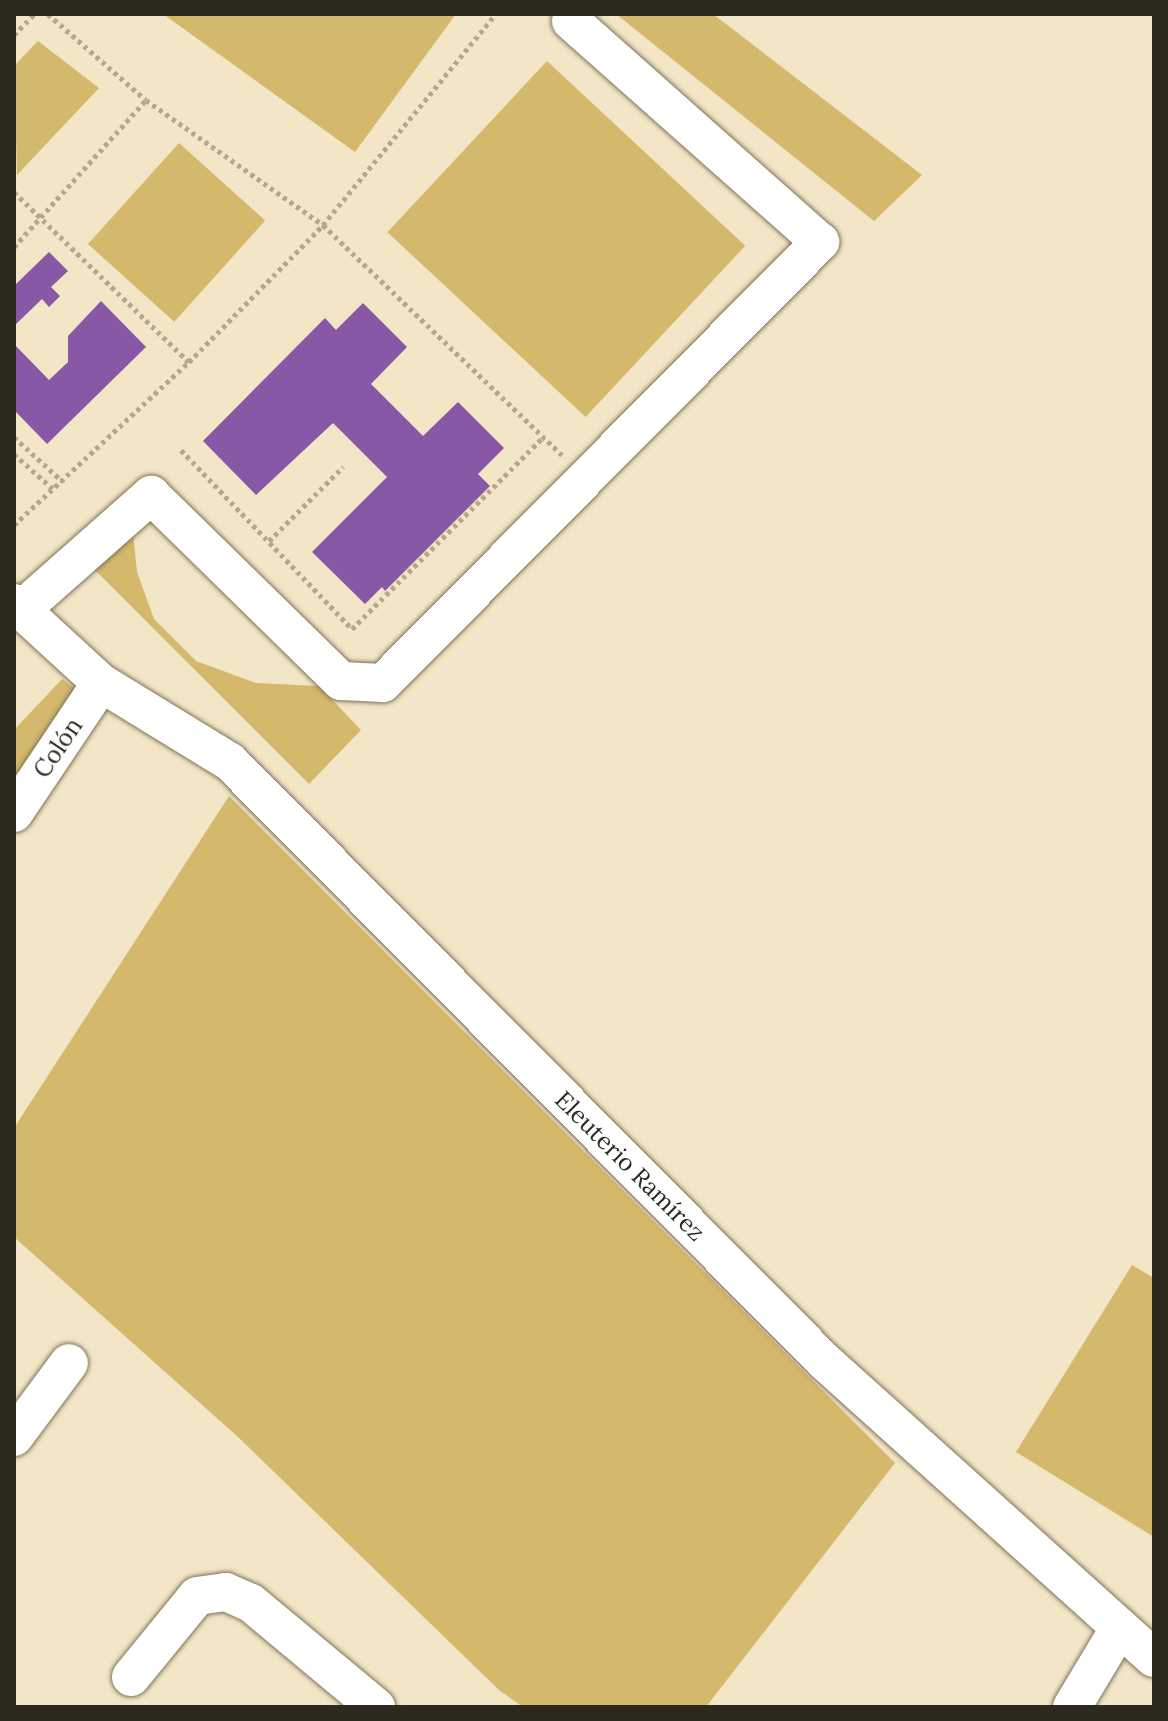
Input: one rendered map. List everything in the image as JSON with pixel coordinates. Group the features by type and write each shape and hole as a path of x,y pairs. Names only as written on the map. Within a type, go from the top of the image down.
{"street":[{"path":"18,607 151,495 341,681 383,683 583,477 820,242 571,21"},
{"name":"Eleuterio Ramírez","path":"18,607 101,683 230,762 824,1361 1154,1658"},
{"name":"Colón","path":"14,813 101,683"},
{"path":"14,1437 69,1363"},
{"path":"131,1677 197,1596 226,1592 251,1603 376,1707"},
{"path":"1072,1707 1120,1627"}],"path":[{"path":"14,35 34,14"},
{"path":"48,14 146,100 323,225 583,477"},
{"path":"14,525 189,362 323,225 496,14"},
{"path":"14,247 43,219 146,100"},
{"path":"14,192 189,362"},
{"path":"181,450 352,629 544,436"},
{"path":"14,437 62,481"},
{"path":"14,454 53,489"},
{"path":"269,541 343,467"}],"shaded area":[{"path":"163,14 456,14 355,152"},
{"path":"616,14 713,14 922,175 874,221"},
{"path":"38,41 99,88 17,175 14,66"},
{"path":"547,61 745,246 586,417 387,232"},
{"path":"179,143 265,221 174,322 88,244"},
{"path":"132,522 137,572 154,619 196,661 256,683 319,686 361,730 309,784 92,567"},
{"path":"62,679 85,696 14,800 14,730"},
{"path":"229,796 895,1463 706,1707 523,1707 499,1690 238,1437 14,1237 14,1128"},
{"path":"1132,1265 1154,1278 1154,1537 1016,1452"}],"building":[{"path":"49,252 68,271 51,287 60,296 49,307 42,299 14,326 14,286"},
{"path":"101,301 146,347 47,444 14,410 14,344 49,380 68,362 68,336"},
{"path":"363,303 407,347 371,384 423,436 458,402 504,448 478,474 490,486 385,591 382,587 365,604 312,552 387,477 333,423 256,495 203,441 325,318 336,330"}]}
